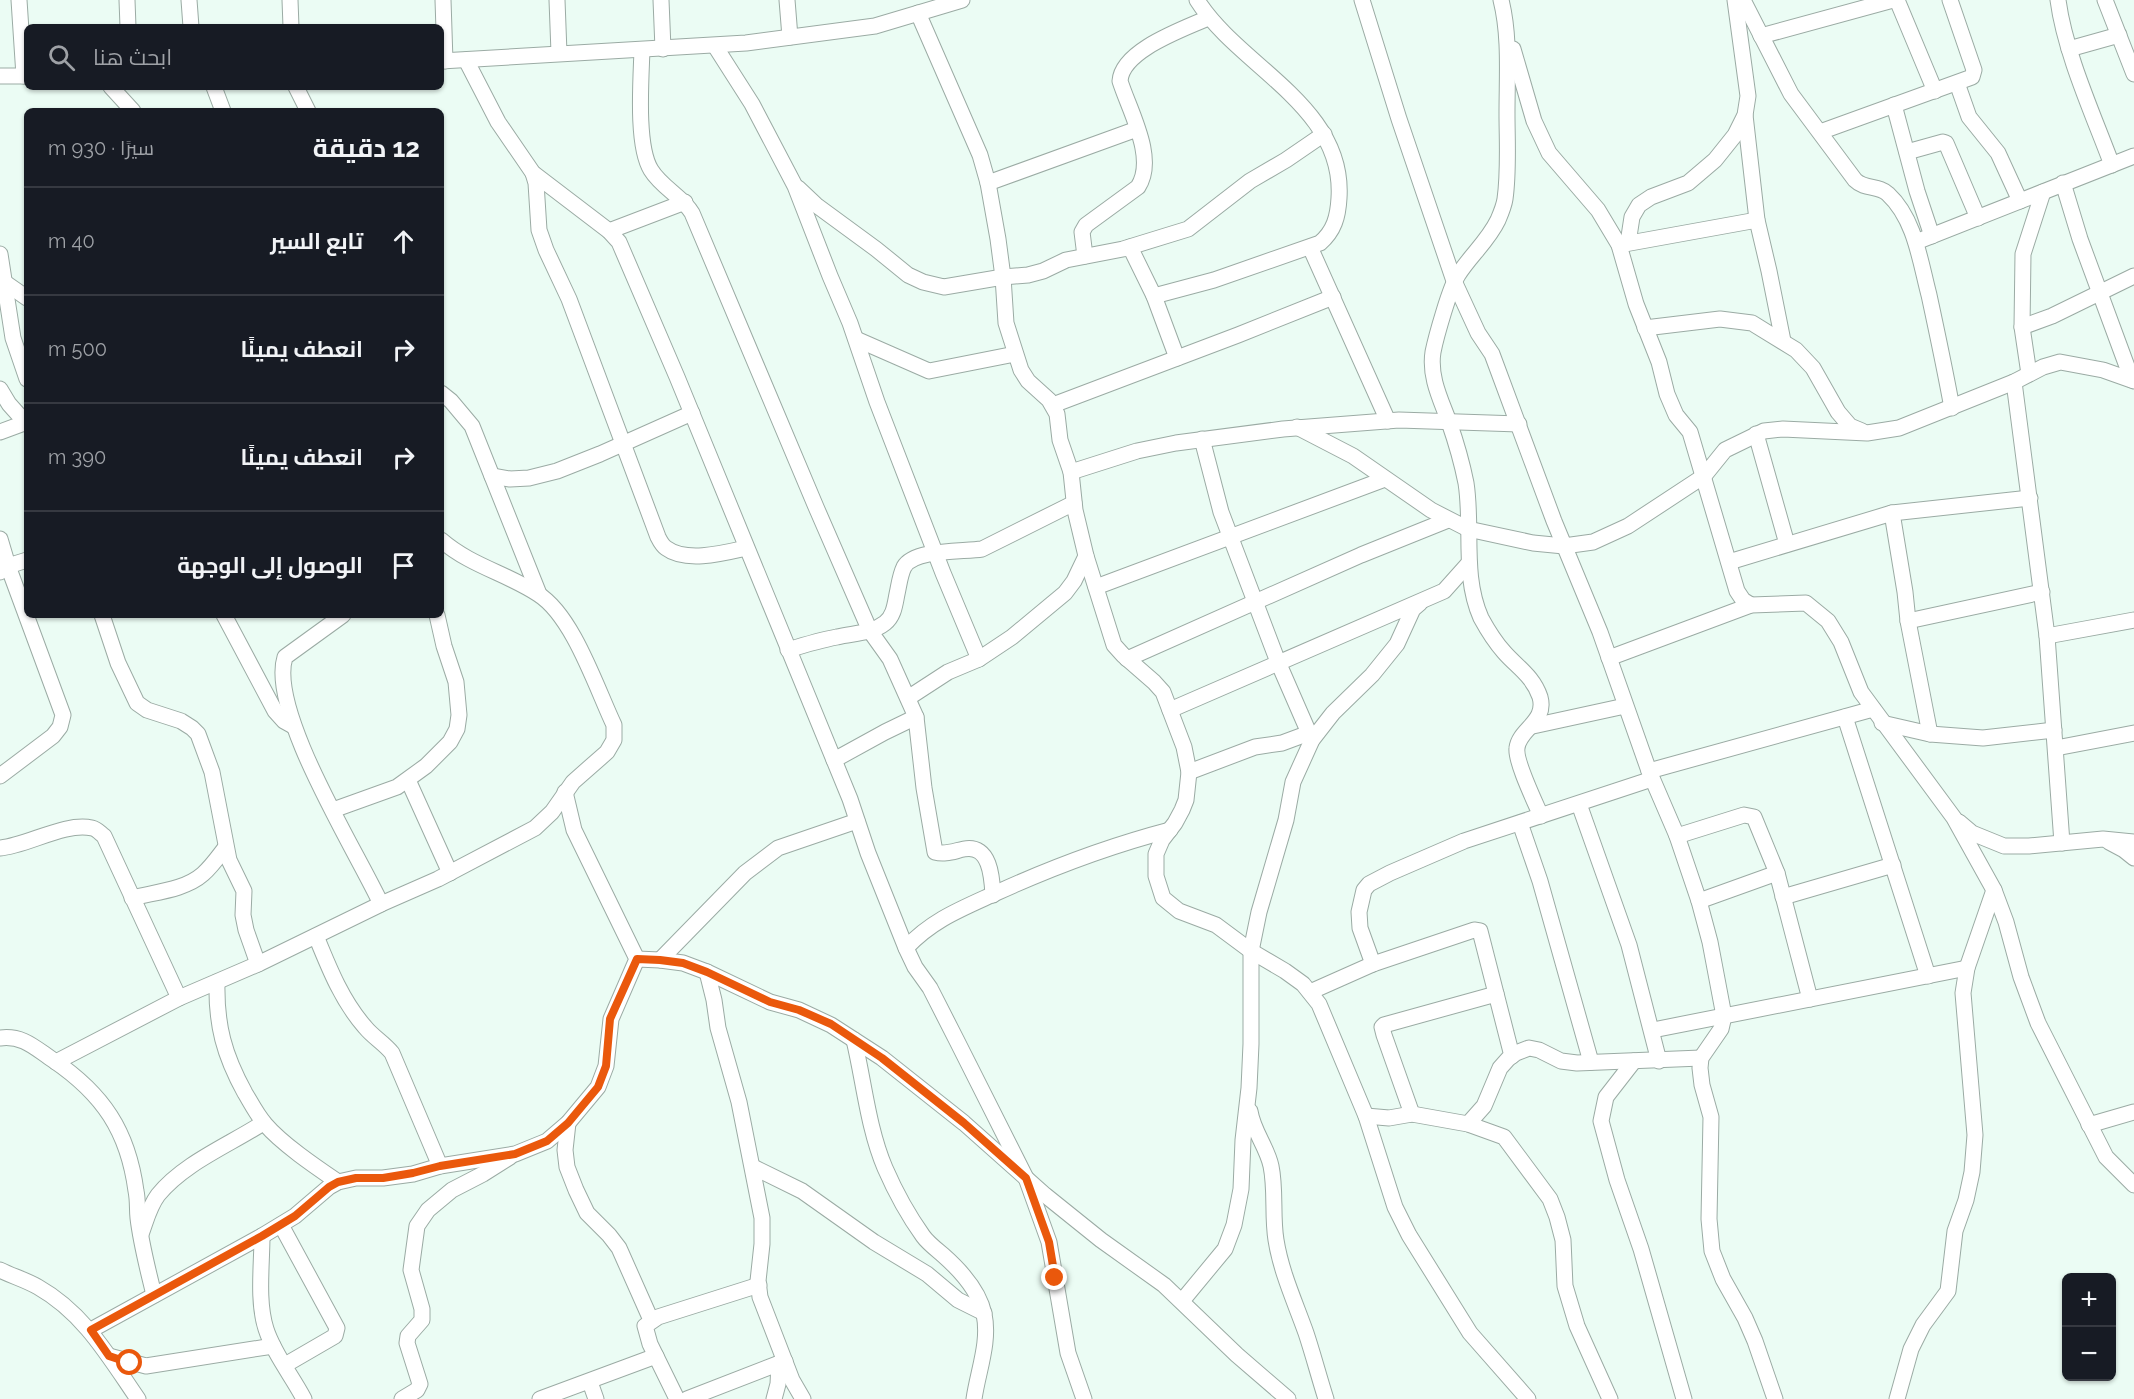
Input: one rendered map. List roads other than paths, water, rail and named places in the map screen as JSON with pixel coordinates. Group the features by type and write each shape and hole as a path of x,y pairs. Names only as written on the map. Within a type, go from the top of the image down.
{"street":[{"path":"20,0 24,61"},
{"path":"127,0 128,24"},
{"path":"189,0 191,24"},
{"path":"290,0 291,24"},
{"path":"443,0 443,24"},
{"path":"556,0 559,53"},
{"path":"661,0 663,49"},
{"path":"787,0 790,37"},
{"path":"444,61 715,46 875,26 962,0"},
{"path":"1154,296 1214,280 1320,243 1330,234 1338,209 1338,176 1330,146 1324,134 1280,84 1208,18 1197,0"},
{"path":"1362,0 1399,119 1454,281 1478,333 1492,354 1609,658 1650,775 1677,836 1699,901 1710,942 1724,1016 1721,1029 1701,1058 1700,1068 1711,1117 1708,1178 1712,1251 1723,1279 1755,1341 1775,1399"},
{"path":"1501,0 1521,83 1534,121 1549,153 1624,244 1636,304 1659,362 1667,394 1676,415 1690,432 1737,591 1743,600 1752,605"},
{"path":"1735,0 1748,96 1745,115 1756,220 1783,342"},
{"path":"1743,0 1791,94 1861,186 1885,191 1907,220 1916,242 1952,408"},
{"path":"1761,36 1895,0 1935,91"},
{"path":"1820,132 1972,77 1974,70 1950,0"},
{"path":"2058,0 2061,23 2069,49 2112,165"},
{"path":"2105,0 2134,74"},
{"path":"918,14 977,146 988,183 1003,277 1006,323 1021,370 1028,381 1053,405 1057,414 1060,440 1071,472 1074,503 1086,556 1114,645 1163,692 1184,747 1189,772 1186,800 1179,817 1162,840 1156,854 1156,876 1163,898 1179,911 1216,925 1251,951 1285,971 1303,984 1319,1004 1366,1116 1395,1208 1409,1235 1470,1333 1528,1399"},
{"path":"1085,256 1082,232 1086,225 1138,187 1143,179 1144,153 1120,81 1122,69 1147,47 1208,18"},
{"path":"1506,20 1505,202 1496,223 1454,281 1433,354 1437,392 1449,421 1466,483 1469,509 1469,563 1477,607 1487,629 1503,651 1528,675 1540,699 1540,711 1533,726 1520,740 1517,748 1518,759 1541,816"},
{"path":"2069,49 2119,34"},
{"path":"715,46 752,105 795,186 856,339 877,402 935,552 979,658"},
{"path":"642,50 641,136 644,154 658,180 685,202 692,213 870,631 890,658 916,717 924,788 935,852 941,854 967,848 982,855 991,869 993,895"},
{"path":"466,60 498,122 533,173 536,183 539,230 569,298 658,537 665,548 682,555 707,556 746,548"},
{"path":"0,76 24,76"},
{"path":"1957,84 1969,117 1998,153 2020,201"},
{"path":"114,90 130,108"},
{"path":"215,90 222,108"},
{"path":"298,90 307,107"},
{"path":"307,107 312,90"},
{"path":"1894,105 1917,191 1932,236"},
{"path":"1624,244 1632,217 1639,205 1651,197 1688,183 1715,160 1735,135 1745,115"},
{"path":"988,183 1137,129"},
{"path":"795,186 816,205 908,275 923,282 944,286 1028,275 1066,260 1130,247 1188,229 1250,181 1324,134"},
{"path":"1907,152 1946,143 1978,218"},
{"path":"1916,242 2134,156"},
{"path":"533,173 609,231 619,242 692,413 834,760 906,948 915,967 930,988 1026,1178 1049,1242 1066,1343 1084,1399"},
{"path":"2063,183 2080,239 2133,381"},
{"path":"2029,374 2022,327 2023,254 2043,192"},
{"path":"609,231 685,202"},
{"path":"1624,244 1756,220"},
{"path":"1310,246 1388,421"},
{"path":"1130,247 1154,296 1178,358"},
{"path":"0,254 13,338 24,370"},
{"path":"2022,327 2052,316 2134,276"},
{"path":"4,282 24,296"},
{"path":"1053,405 1333,297"},
{"path":"1645,328 1720,319 1752,323 1796,350 1813,368 1838,412 1850,426 1867,433"},
{"path":"856,339 929,371 1016,354"},
{"path":"1298,427 1353,456 1448,520 1468,529 1533,543 1564,546 1593,542 1628,526 1704,476 1725,450 1764,431 1783,429 1867,433 1899,428 2014,382 2043,367 2060,362 2095,368 2133,381"},
{"path":"2014,382 2048,636 2062,843"},
{"path":"0,389 9,404 24,420"},
{"path":"444,396 472,426 539,594"},
{"path":"0,409 10,412 24,421"},
{"path":"492,476 510,479 529,478 557,471 692,413"},
{"path":"1071,472 1137,452 1202,439 1298,427 1388,421 1519,424"},
{"path":"0,432 24,424"},
{"path":"1756,434 1787,544"},
{"path":"1202,439 1221,512 1278,662 1310,736"},
{"path":"1096,587 1385,479"},
{"path":"1729,562 1892,513 2030,498"},
{"path":"788,650 870,631 884,625 893,612 905,565 911,561 935,552 982,549 1074,503"},
{"path":"1892,513 1908,621 1930,734"},
{"path":"1127,659 1361,555 1448,520"},
{"path":"0,539 4,569 63,715 60,727 53,736 0,776"},
{"path":"56,1062 178,998 258,964 450,873 535,828 552,812 565,792 607,752 615,740 614,725 563,618 539,594 478,565 444,543"},
{"path":"908,698 948,672 979,658 1012,637 1065,593 1074,581 1086,556"},
{"path":"4,569 24,561"},
{"path":"1170,710 1385,615 1420,603 1444,591 1469,563"},
{"path":"1908,621 2042,592"},
{"path":"1182,1301 1225,1249 1234,1225 1241,1189 1243,1140 1248,1099 1251,1044 1251,951 1259,912 1286,820 1293,782 1310,736 1372,675 1397,644 1413,609 1420,603"},
{"path":"1609,658 1752,605 1806,603 1828,621 1840,642 1861,692 1954,818 1994,890 2038,1023 2106,1157 2134,1185"},
{"path":"103,618 118,663 137,703 147,710 186,724 198,734 212,772 225,849 233,872 244,891 243,915 258,964"},
{"path":"226,618 274,711 293,726"},
{"path":"339,618 285,657 282,682 293,726 381,904"},
{"path":"333,810 397,787 426,766 450,742 457,729 459,715 456,682 438,618"},
{"path":"2048,636 2134,620"},
{"path":"1533,726 1625,706"},
{"path":"1373,964 1360,928 1359,912 1364,890 1369,884 1390,873 1464,841 1579,804 1650,775 1873,709"},
{"path":"834,760 916,717"},
{"path":"1845,717 1928,976"},
{"path":"1882,723 1930,734 1983,738 2055,729"},
{"path":"2056,748 2134,734"},
{"path":"1189,772 1255,747 1310,736"},
{"path":"408,780 450,873"},
{"path":"565,792 574,830 637,959"},
{"path":"1579,804 1629,945 1653,1030 1659,1061"},
{"path":"1677,836 1750,814 1754,817 1777,873 1810,999"},
{"path":"1954,818 1972,833 2004,846 2103,839 2134,842"},
{"path":"660,960 745,873 778,848 857,821"},
{"path":"1520,823 1591,1062"},
{"path":"0,848 68,829 92,828 104,836 178,998"},
{"path":"906,948 921,932 938,920 993,895 1082,856 1170,830"},
{"path":"2103,839 2134,858"},
{"path":"132,898 180,886 194,880 202,875 225,849"},
{"path":"1783,897 1893,865"},
{"path":"1699,901 1777,873"},
{"path":"1897,1399 1911,1348 1923,1325 1948,1291 1955,1231 1966,1200 1972,1172 1975,1135 1963,993 1967,968 1994,890"},
{"path":"1310,992 1373,964 1474,930 1480,931 1512,1056"},
{"path":"316,936 348,1004 365,1028 392,1053 440,1166"},
{"path":"637,959 683,963 707,972 770,1002 799,1010 831,1024 882,1058 964,1123 1101,1240 1148,1272 1288,1399"},
{"path":"402,1399 417,1390 420,1384 407,1343 408,1336 422,1320 422,1309 411,1270 417,1226 428,1210 452,1190 515,1154 547,1141 568,1123 598,1087 606,1066 610,1019 637,959"},
{"path":"1653,1030 1967,968"},
{"path":"707,972 718,1028 731,1072 753,1167 762,1218 759,1285 767,1317 781,1346 782,1362 774,1399"},
{"path":"217,982 218,1020 227,1058 263,1123 275,1135 338,1182"},
{"path":"1412,1114 1382,1027 1496,994"},
{"path":"0,1038 18,1038 56,1062 79,1078 104,1106 124,1142 136,1192 141,1237 154,1295"},
{"path":"854,1040 867,1107 885,1167 902,1202 924,1238 963,1274 974,1289 984,1313 985,1342 973,1396"},
{"path":"1468,1124 1484,1106 1500,1068 1512,1056 1529,1048 1539,1050 1561,1061 1577,1063 1701,1058"},
{"path":"1634,1061 1606,1097 1601,1121 1684,1399"},
{"path":"1248,1099 1252,1123 1270,1163 1274,1181 1272,1196 1276,1242 1326,1399"},
{"path":"2089,1125 2134,1112"},
{"path":"1366,1116 1389,1118 1412,1114 1468,1124 1504,1137 1550,1199 1563,1240 1566,1286 1577,1326 1610,1399"},
{"path":"141,1237 154,1201 177,1177 263,1123"},
{"path":"568,1123 565,1150 567,1167 576,1190 587,1213 619,1248 651,1320"},
{"path":"91,1330 281,1225 338,1182 356,1178 383,1178 515,1154"},
{"path":"753,1167 802,1191 874,1242 927,1274 958,1300 984,1313"},
{"path":"281,1225 337,1328 335,1336 285,1365"},
{"path":"262,1236 262,1301 266,1328 273,1346 304,1399"},
{"path":"0,1270 38,1287 71,1311 91,1330 138,1399"},
{"path":"677,1399 656,1356 645,1326 651,1320 685,1307 759,1285"},
{"path":"109,1356 146,1366 273,1346"},
{"path":"540,1399 656,1356"},
{"path":"687,1399 782,1362"},
{"path":"782,1362 803,1399"},
{"path":"590,1382 596,1399"}]}
